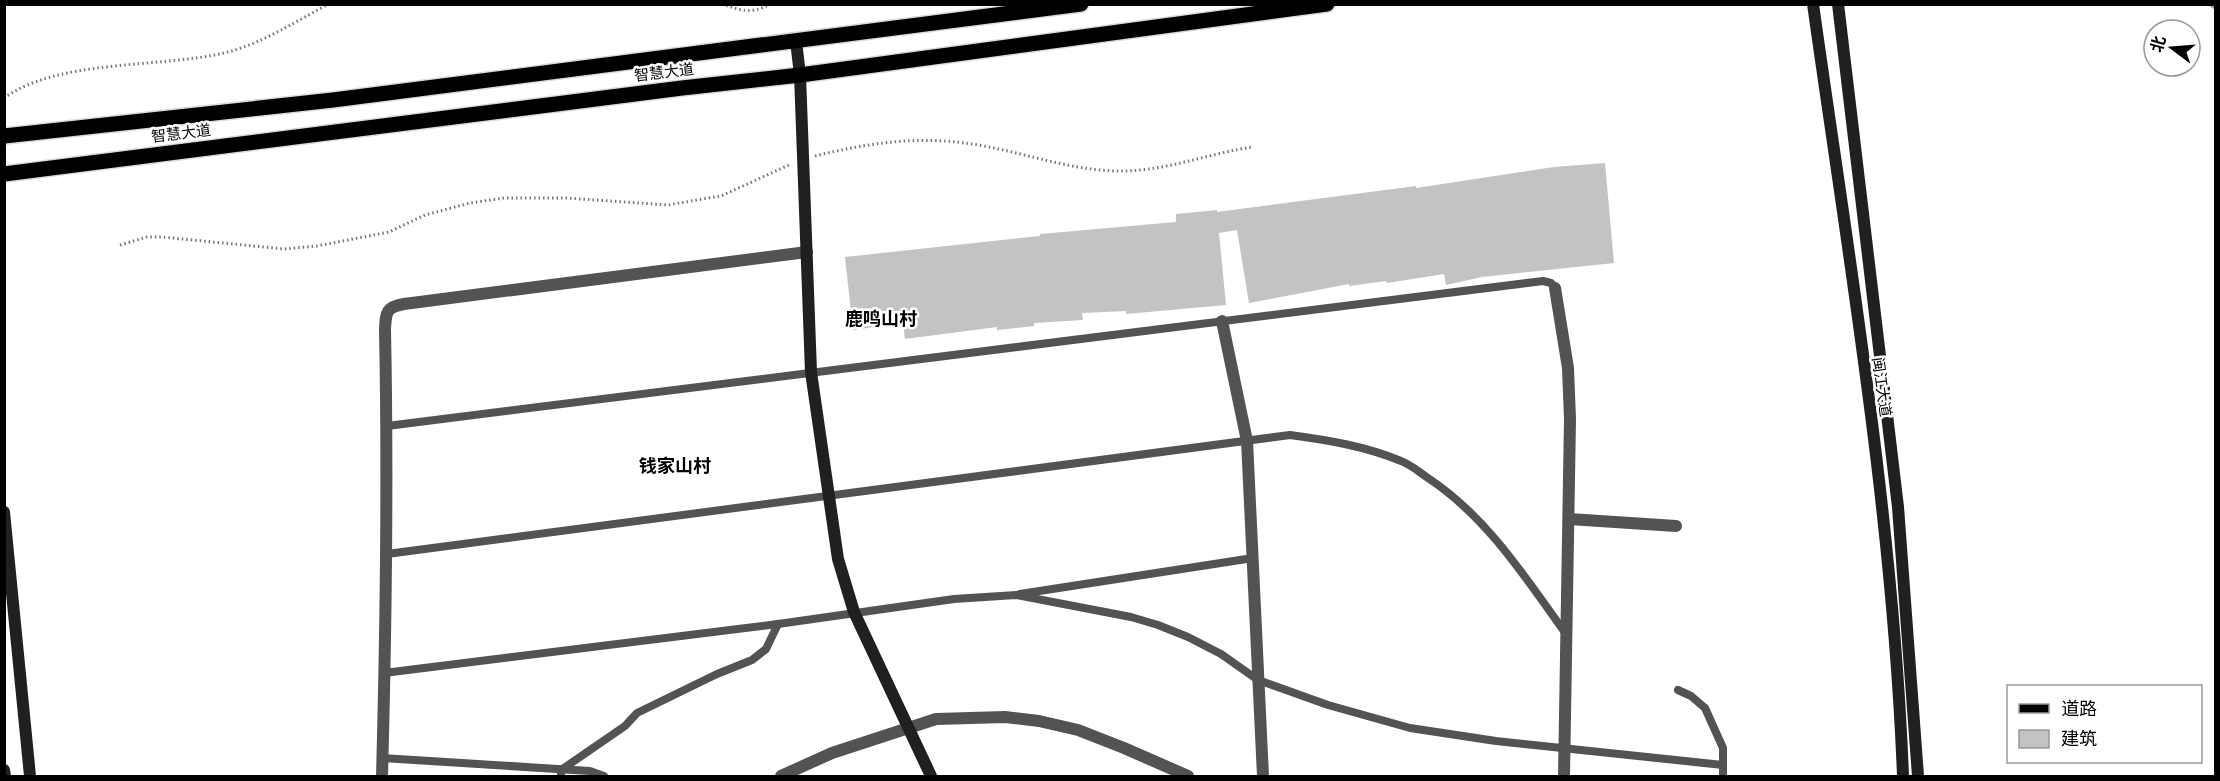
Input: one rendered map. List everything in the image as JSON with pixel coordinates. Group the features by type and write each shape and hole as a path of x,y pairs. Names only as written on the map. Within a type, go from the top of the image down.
{"main road":[{"name":"智慧大道","path":"4,136 322,102 1081,4"},
{"name":"智慧大道","path":"4,174 647,92 800,75 1327,4"}],"street":[{"name":"闽江大道","path":"1814,4 1878,468 1892,594 1903,777"},
{"name":"闽江大道","path":"1838,4 1898,507 1918,777"},
{"path":"796,40 800,75 812,372 838,559 854,612 931,777"},
{"path":"382,777 387,554 386,314 393,306 807,252"},
{"path":"1555,288 1568,368 1570,419 1564,777"},
{"path":"1222,321 1247,441 1263,777"},
{"path":"4,512 30,777"},
{"path":"1569,519 1676,526"},
{"path":"781,777 832,753 936,719 964,717 1005,717 1039,721 1078,730 1188,777"},
{"path":"4,770 5,777"}],"lane":[{"path":"387,426 1543,281 1551,283 1555,288"},
{"path":"387,554 1290,435 1337,441 1402,461 1447,491 1485,525 1567,635"},
{"path":"384,673 778,624 954,599 1016,595 1253,558"},
{"path":"1016,595 1120,615 1158,625 1221,654 1258,681 1328,705 1410,728 1457,737 1723,765"},
{"path":"561,773 625,726 637,713 708,678 752,660 766,649 778,624"},
{"path":"1678,690 1691,696 1705,708 1723,748 1723,777"},
{"path":"382,758 561,773 590,771 604,777"}],"path":[{"path":"4,98 16,90 61,74 225,53 284,30 328,4"},
{"path":"722,4 741,10 757,11 771,4"},
{"path":"120,244 147,237 162,237 284,249 316,246 389,231 425,216 470,203 504,198 566,198 668,205 721,196 804,159 885,142 930,139 967,143 1066,165 1115,171 1147,171 1252,147"}],"building":[{"path":"1605,163 1614,263 1482,277 1446,285 1444,274 1387,283 1386,281 1349,286 1349,284 1249,303 1237,230 1219,233 1226,305 1126,314 1126,311 1082,313 1083,320 1034,323 1034,326 997,330 997,327 905,339 903,323 853,330 845,257 1040,236 1040,234 1176,222 1176,214 1217,210 1217,212 1416,186 1416,188 1554,167"}],"waterway":[{"path":"2210,4 2216,8"}],"district":[{"name":"鹿鸣山村","path":"881,318"},
{"name":"钱家山村","path":"675,465"}]}
